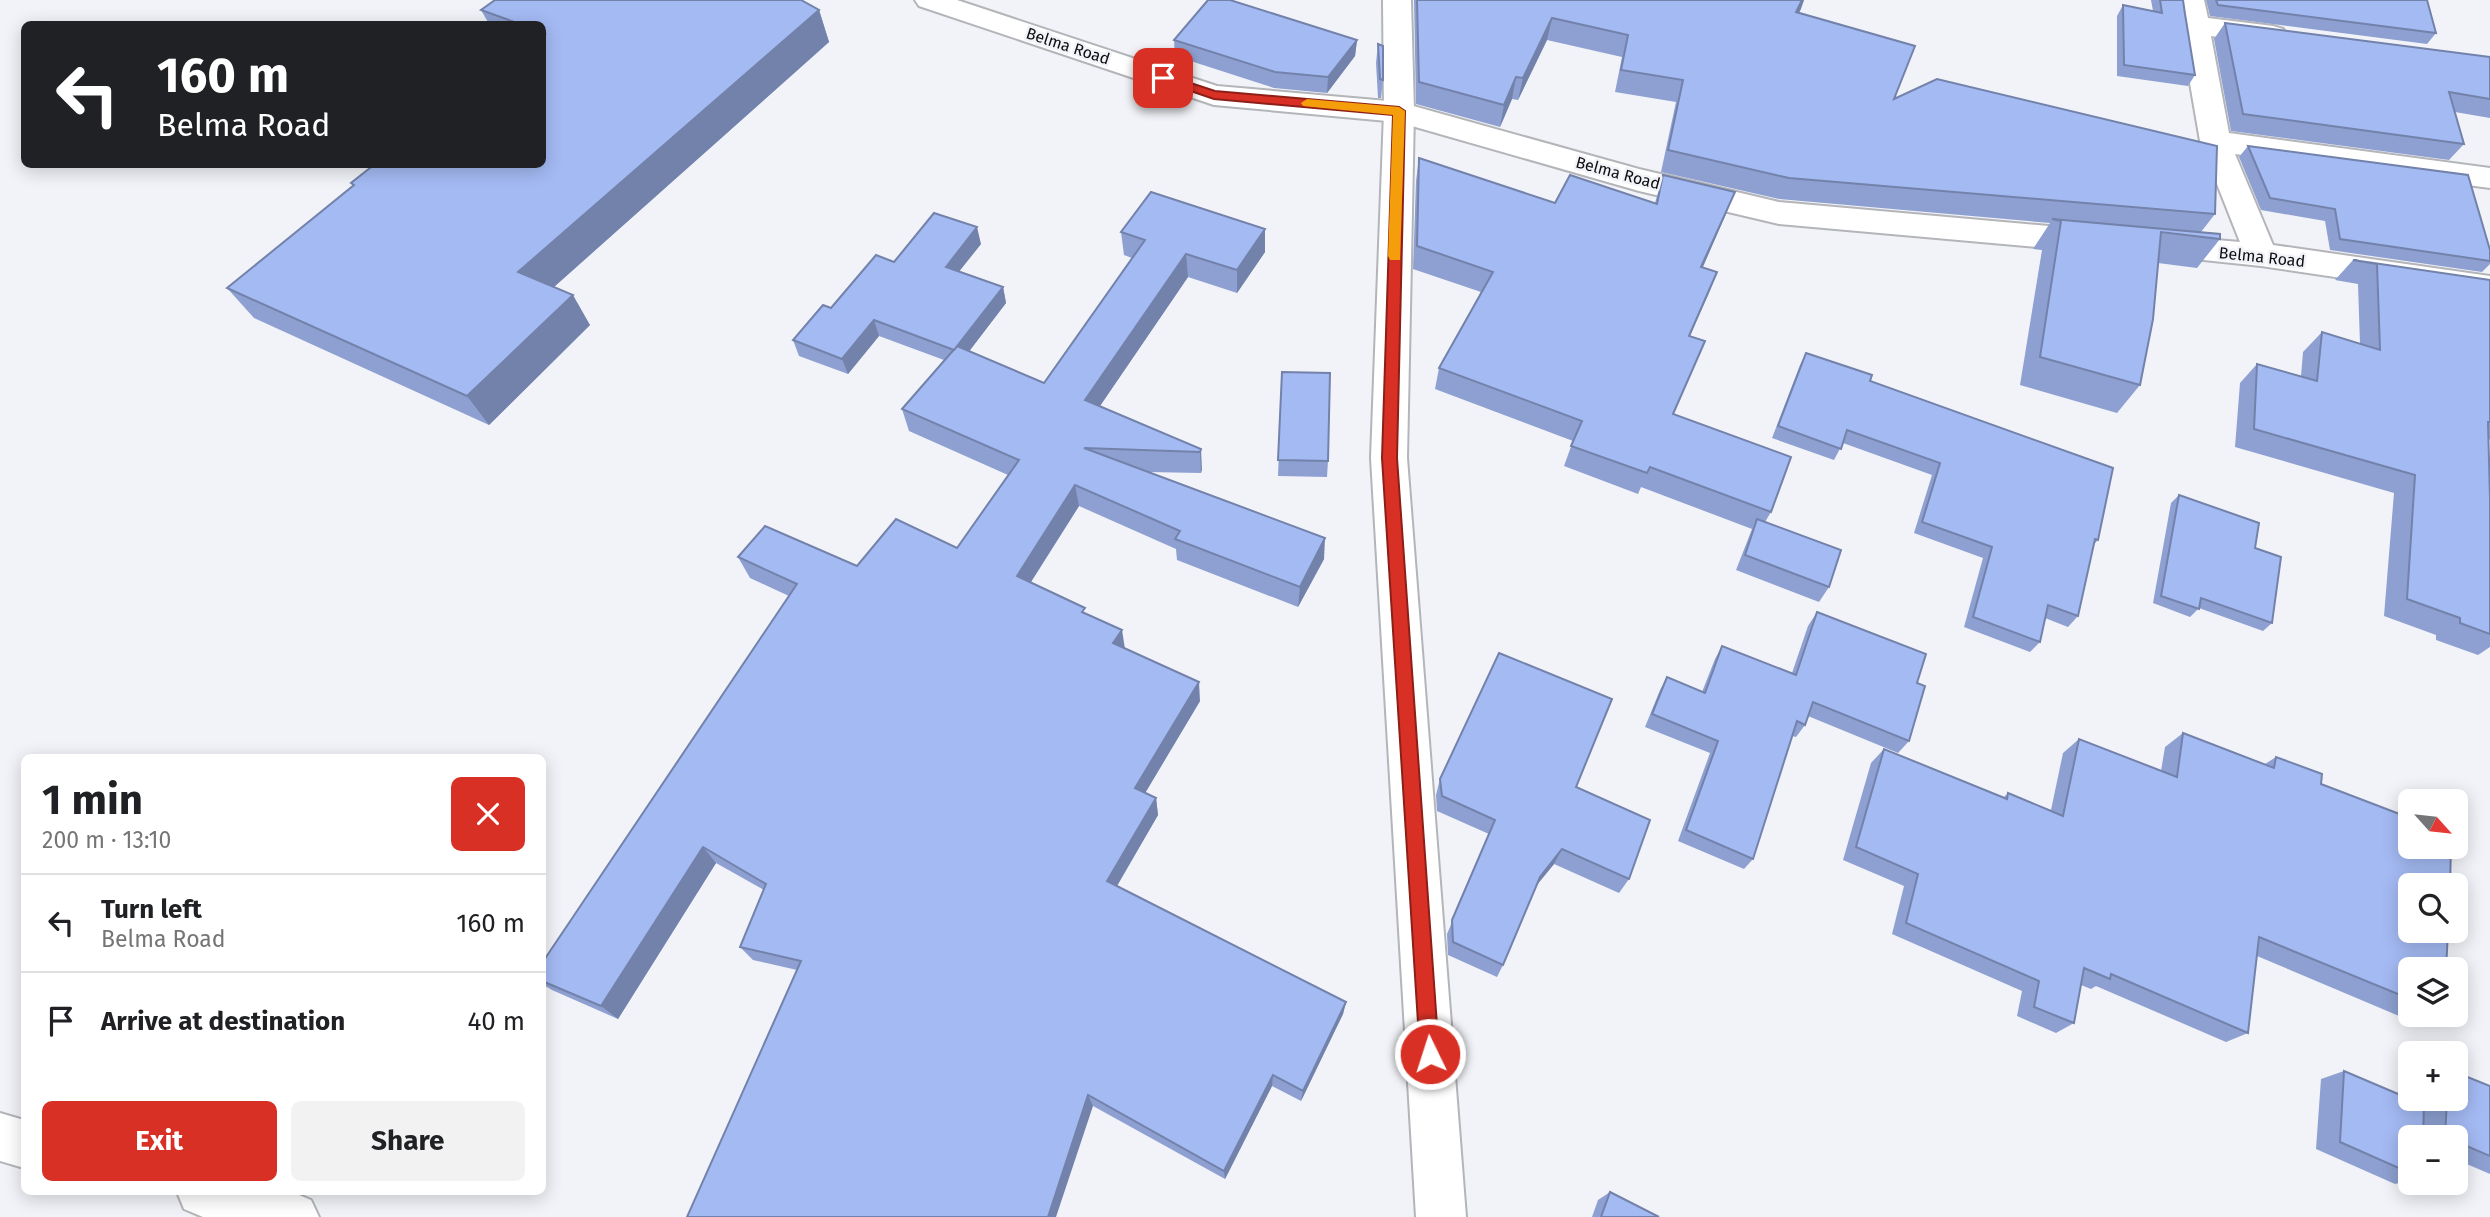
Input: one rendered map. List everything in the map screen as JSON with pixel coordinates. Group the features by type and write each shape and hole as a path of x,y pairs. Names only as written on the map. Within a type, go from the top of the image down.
{"street":[{"name":"Belma Road","path":"929,0 1214,95 1399,111 1639,180 1779,213 2261,255 2490,288"},
{"path":"1397,0 1399,111 1389,458 1441,1217"},
{"path":"2261,255 2215,141 2192,13 2299,39"},
{"path":"2215,141 2490,178"},
{"path":"0,1137 21,1143"},
{"path":"212,1195 294,1217"}],"building":[{"path":"495,0 801,0 819,10 518,272 573,295 467,396 227,288 354,185 351,183 370,168 546,168 546,21 512,21 481,10"},
{"path":"1208,0 1230,0 1357,40 1328,77 1275,72 1174,40"},
{"path":"1417,0 1802,0 1796,12 1915,46 1894,99 1937,79 2217,146 2215,214 1789,178 1668,150 1683,80 1621,70 1628,35 1552,18 1523,78 1516,77 1504,105 1419,82"},
{"path":"2160,0 2183,0 2195,75 2124,65 2123,5 2162,13"},
{"path":"2216,0 2427,0 2436,33 2218,5"},
{"path":"2225,23 2490,57 2490,99 2449,92 2464,144 2243,114"},
{"path":"1378,44 1383,46 1383,80 1380,79"},
{"path":"2248,146 2468,175 2490,250 2490,261 2340,239 2335,209 2270,198"},
{"path":"1419,158 1555,203 1570,175 1657,204 1663,175 1735,192 1701,267 1717,272 1689,336 1705,341 1673,414 1791,457 1771,512 1650,467 1647,473 1571,446 1582,421 1439,368 1493,272 1417,246"},
{"path":"1151,192 1265,229 1237,270 1186,254 1085,400 1201,449 1200,452 1084,448 1325,538 1300,587 1175,539 1180,531 1075,485 1017,576 1085,608 1082,612 1122,630 1113,643 1199,682 1135,788 1156,798 1107,881 1346,1002 1303,1091 1273,1075 1224,1171 1088,1095 1048,1217 687,1217 801,961 740,947 766,884 703,847 601,1006 546,983 546,957 797,584 738,557 765,526 857,566 896,519 957,548 1019,460 902,409 957,346 1044,383 1145,240 1121,232"},
{"path":"934,213 977,227 946,267 1003,287 954,350 874,320 842,359 793,340 823,305 831,308 876,255 894,262"},
{"path":"2052,219 2220,234 2220,239 2161,232 2153,319 2140,385 2040,357 2061,221"},
{"path":"2353,260 2490,280 2490,634 2460,623 2460,618 2407,599 2415,475 2254,429 2257,364 2317,381 2322,332 2380,350 2377,264"},
{"path":"1806,353 1872,375 1870,381 2113,468 2078,616 2048,605 2040,642 1973,617 1992,547 1922,522 1940,463 1847,430 1841,449 1778,426"},
{"path":"1282,372 1330,373 1328,461 1278,460"},
{"path":"2179,495 2259,523 2255,548 2281,557 2272,623 2201,598 2199,609 2161,596"},
{"path":"1757,519 1841,550 1829,587 1745,555"},
{"path":"1817,612 1926,654 1917,683 1925,686 1909,741 1813,702 1805,725 1797,721 1753,859 1686,830 1718,741 1652,714 1667,677 1705,693 1722,646 1796,675"},
{"path":"1499,653 1612,699 1576,787 1650,820 1629,879 1562,849 1540,877 1503,965 1453,942 1452,920 1495,820 1442,796 1440,779"},
{"path":"2183,733 2274,768 2276,757 2322,774 2321,784 2398,813 2398,859 2451,859 2450,873 2398,873 2398,943 2447,943 2447,957 2398,957 2398,994 2259,937 2248,1033 2111,974 2110,979 2084,968 2074,1023 2034,1007 2039,981 1906,923 1918,874 1856,847 1884,749 2007,799 2008,793 2063,816 2079,739 2177,777"},
{"path":"2344,1071 2398,1094 2398,1111 2424,1111 2423,1125 2398,1125 2398,1168 2340,1142"},
{"path":"2468,1077 2490,1086 2490,1156 2468,1147 2468,1125 2446,1125 2446,1111 2468,1111"},
{"path":"1610,1192 1659,1217 1601,1217"}],"slow traffic":[{"path":"1307,103 1399,111 1395,256"}],"route":[{"path":"1163,78 1214,95 1399,111 1389,458 1430,1054"}]}
